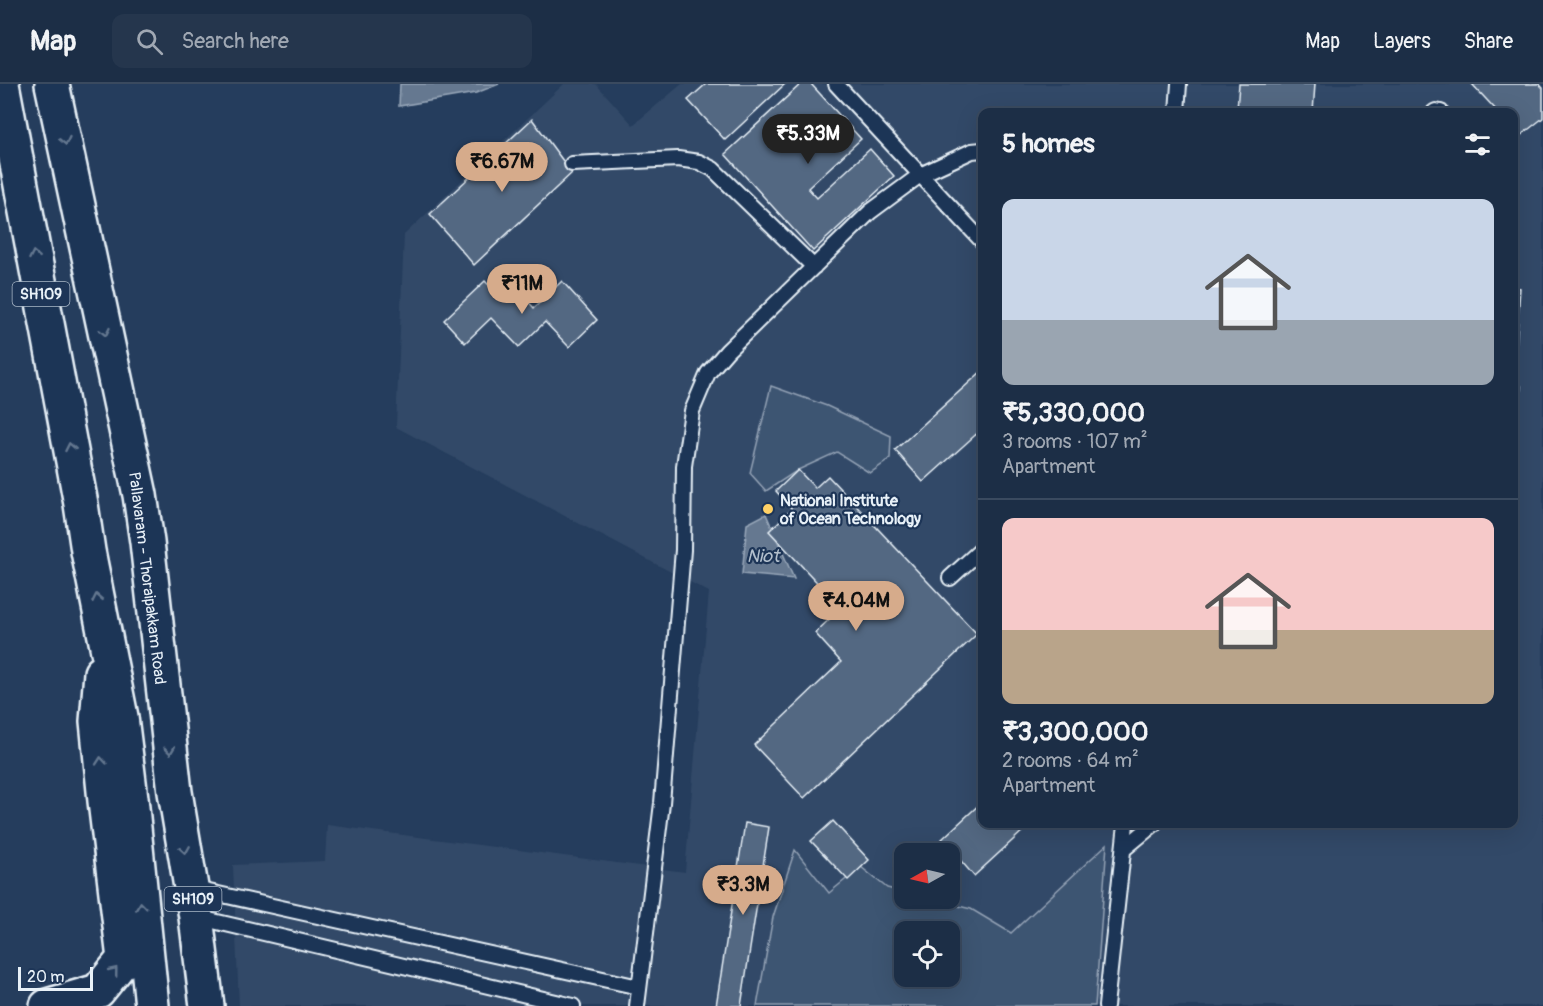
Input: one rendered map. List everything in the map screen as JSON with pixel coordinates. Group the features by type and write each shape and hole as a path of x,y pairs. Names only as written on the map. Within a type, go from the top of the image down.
{"main road":[{"name":"SH109","path":"2,84 104,630 109,719 118,800 152,1006"},
{"name":"Pallavaram - Thoraipakkam Road","path":"52,84 140,495 175,792 194,903 207,1006"},
{"path":"46,1006 98,991 124,959 118,800"}],"lane":[{"path":"836,84 978,237"},
{"path":"1177,108 1179,84"},
{"path":"637,1006 662,803 683,550 684,466 692,411 708,373 727,351 870,212 920,175 978,150"},
{"path":"572,164 678,159 699,162 713,169 814,267"},
{"path":"950,578 978,553"},
{"path":"1106,1006 1126,828"},
{"path":"1125,848 1149,828"},
{"path":"194,903 639,987"},
{"path":"194,903 573,1006"}],"shaded area":[{"name":"National Institute of Ocean Technology","path":"564,84 596,84 633,125 682,84 1543,84 1543,1006 239,1006 233,865 325,861 327,825 685,872 709,592 396,427 404,235"},
{"path":"771,386 827,406 891,436 890,459 870,473 837,452 798,470 766,491 750,473"},
{"path":"1107,844 1095,1006 757,1006 773,917 795,850 829,893 861,867 887,888 894,890 894,909 960,909 960,906 971,909 1011,933"}],"water":[{"path":"400,84 499,84 476,93 399,106"},
{"name":"Niot","path":"766,514 794,579 742,574 747,524"}],"building":[{"path":"706,84 785,84 725,140 688,100"},
{"path":"801,84 811,84 861,139 808,188 817,198 870,149 894,176 813,251 725,154"},
{"path":"1239,84 1315,84 1313,108 1237,108"},
{"path":"1472,84 1539,84 1543,88 1543,118 1520,136 1518,134 1518,108 1494,108"},
{"path":"532,119 572,173 474,265 430,214"},
{"path":"485,281 503,300 516,288 534,308 562,281 597,320 569,347 545,322 519,347 491,318 465,343 444,320"},
{"path":"1518,288 1520,288 1518,318"},
{"path":"978,375 978,433 923,482 895,450"},
{"path":"1518,386 1521,386 1518,420"},
{"path":"798,470 815,488 828,476 977,634 804,798 754,745 841,662 815,633 841,608 769,531 792,509 776,491"},
{"path":"978,806 978,828 1026,828 974,876 960,860 960,843 945,843 942,839"},
{"path":"833,821 869,860 848,880 811,841"},
{"path":"745,823 769,827 741,1006 716,1006"}],"place":[{"name":"National Institute of Ocean Technology","path":"768,509"}]}
